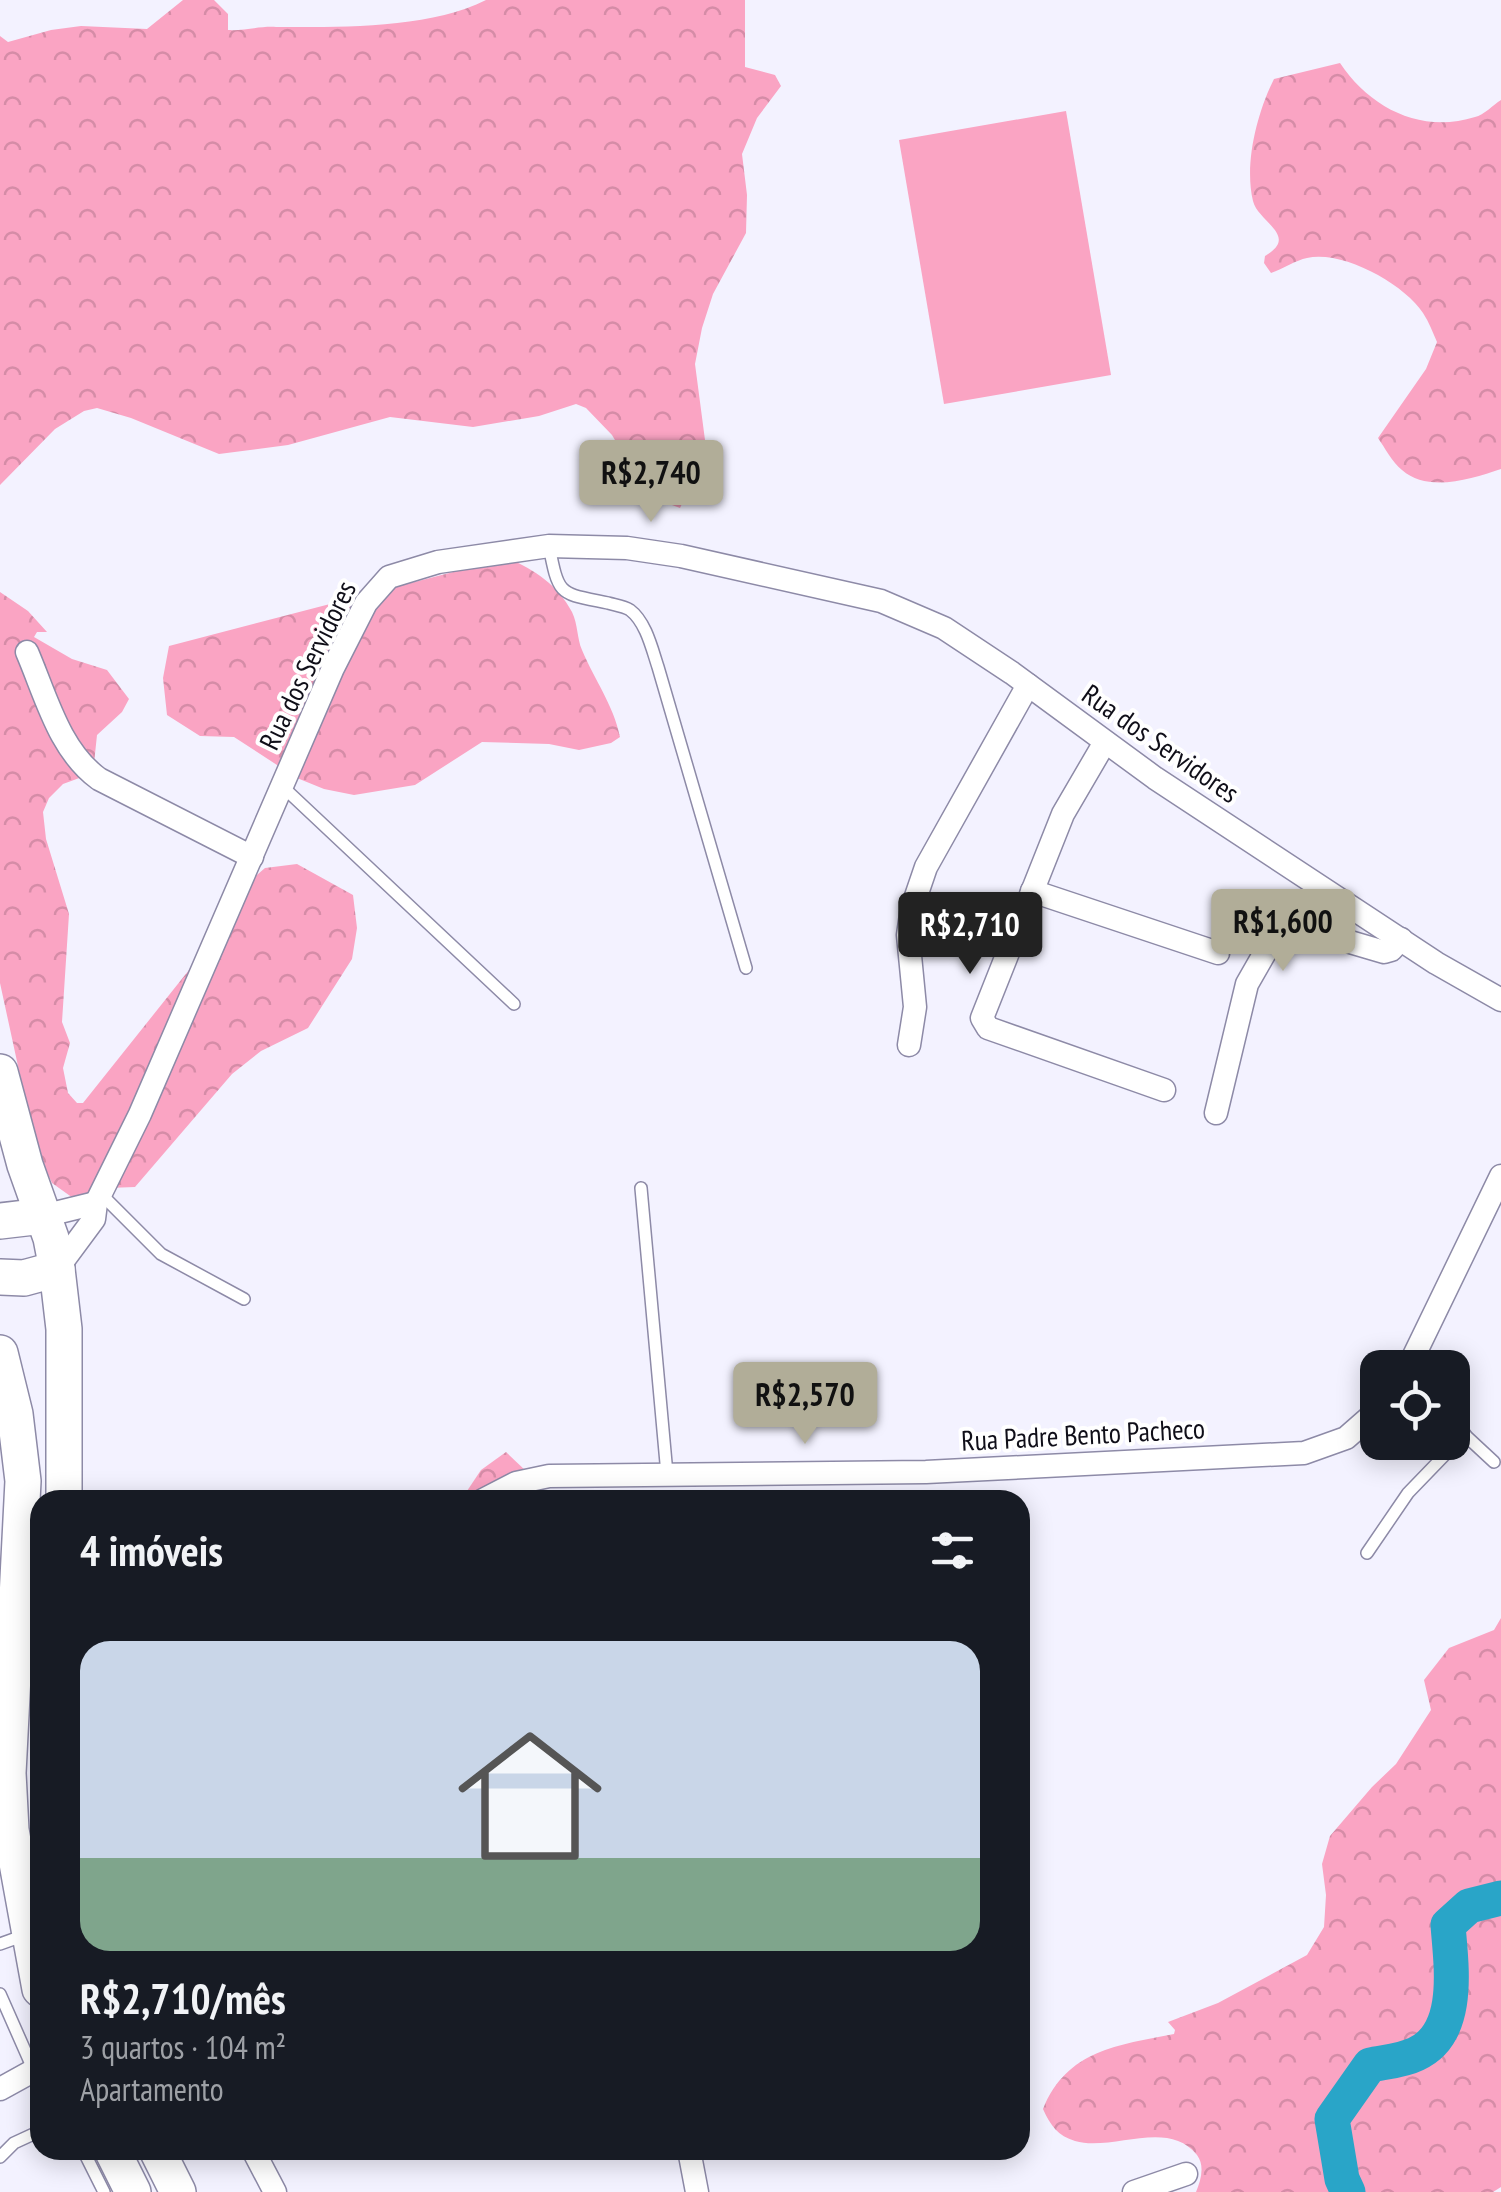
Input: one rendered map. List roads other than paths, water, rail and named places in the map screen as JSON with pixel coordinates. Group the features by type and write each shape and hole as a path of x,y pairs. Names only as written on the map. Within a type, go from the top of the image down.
{"main road":[{"path":"0,1072 56,1269 64,1329 64,1490"},
{"path":"0,1221 43,1216"},
{"path":"0,1277 24,1278 56,1269"},
{"path":"0,1353 15,1414 23,1481 4,1773 11,1830 15,1939 30,1969"},
{"path":"117,2160 133,2192"},
{"path":"163,2160 178,2192"}],"street":[{"name":"Rua dos Servidores","path":"56,1269 94,1219 98,1199 140,1114 333,668 376,589 402,571 438,562 549,546 627,548 681,556 881,601 944,628 1154,778 1400,939 1501,1000"},
{"path":"27,652 68,747 82,766 99,779 252,857"},
{"path":"910,1045 916,1007 908,936 912,908 926,867 1028,685"},
{"path":"1105,742 1063,814 982,1018 988,1028 1164,1090"},
{"path":"1032,890 1218,953"},
{"path":"1216,1112 1247,984 1267,948 1290,936 1316,932 1384,952 1400,939"},
{"path":"1417,1350 1501,1176"},
{"path":"43,1216 98,1199"},
{"name":"Rua Padre Bento Pacheco","path":"504,1490 549,1476 926,1472 1304,1454 1346,1438 1360,1426"},
{"path":"0,2089 30,2073"},
{"path":"258,2160 274,2192"},
{"path":"691,2160 697,2192"},
{"path":"1134,2192 1186,2174"}],"lane":[{"path":"549,546 560,588 572,598 622,606 632,611 641,624 658,667 746,968"},
{"path":"282,786 514,1004"},
{"path":"641,1188 667,1474"},
{"path":"98,1199 161,1254 244,1299"},
{"path":"1470,1439 1494,1462"},
{"path":"1367,1553 1408,1493 1440,1460"},
{"path":"0,1994 30,2055"},
{"path":"0,2158 14,2143 30,2136"},
{"path":"88,2160 104,2192"}],"waterway":[{"path":"1348,2192 1342,2179 1332,2119 1370,2065 1416,2054 1441,2031 1450,1997 1448,1925 1469,1906 1501,1898"}]}
